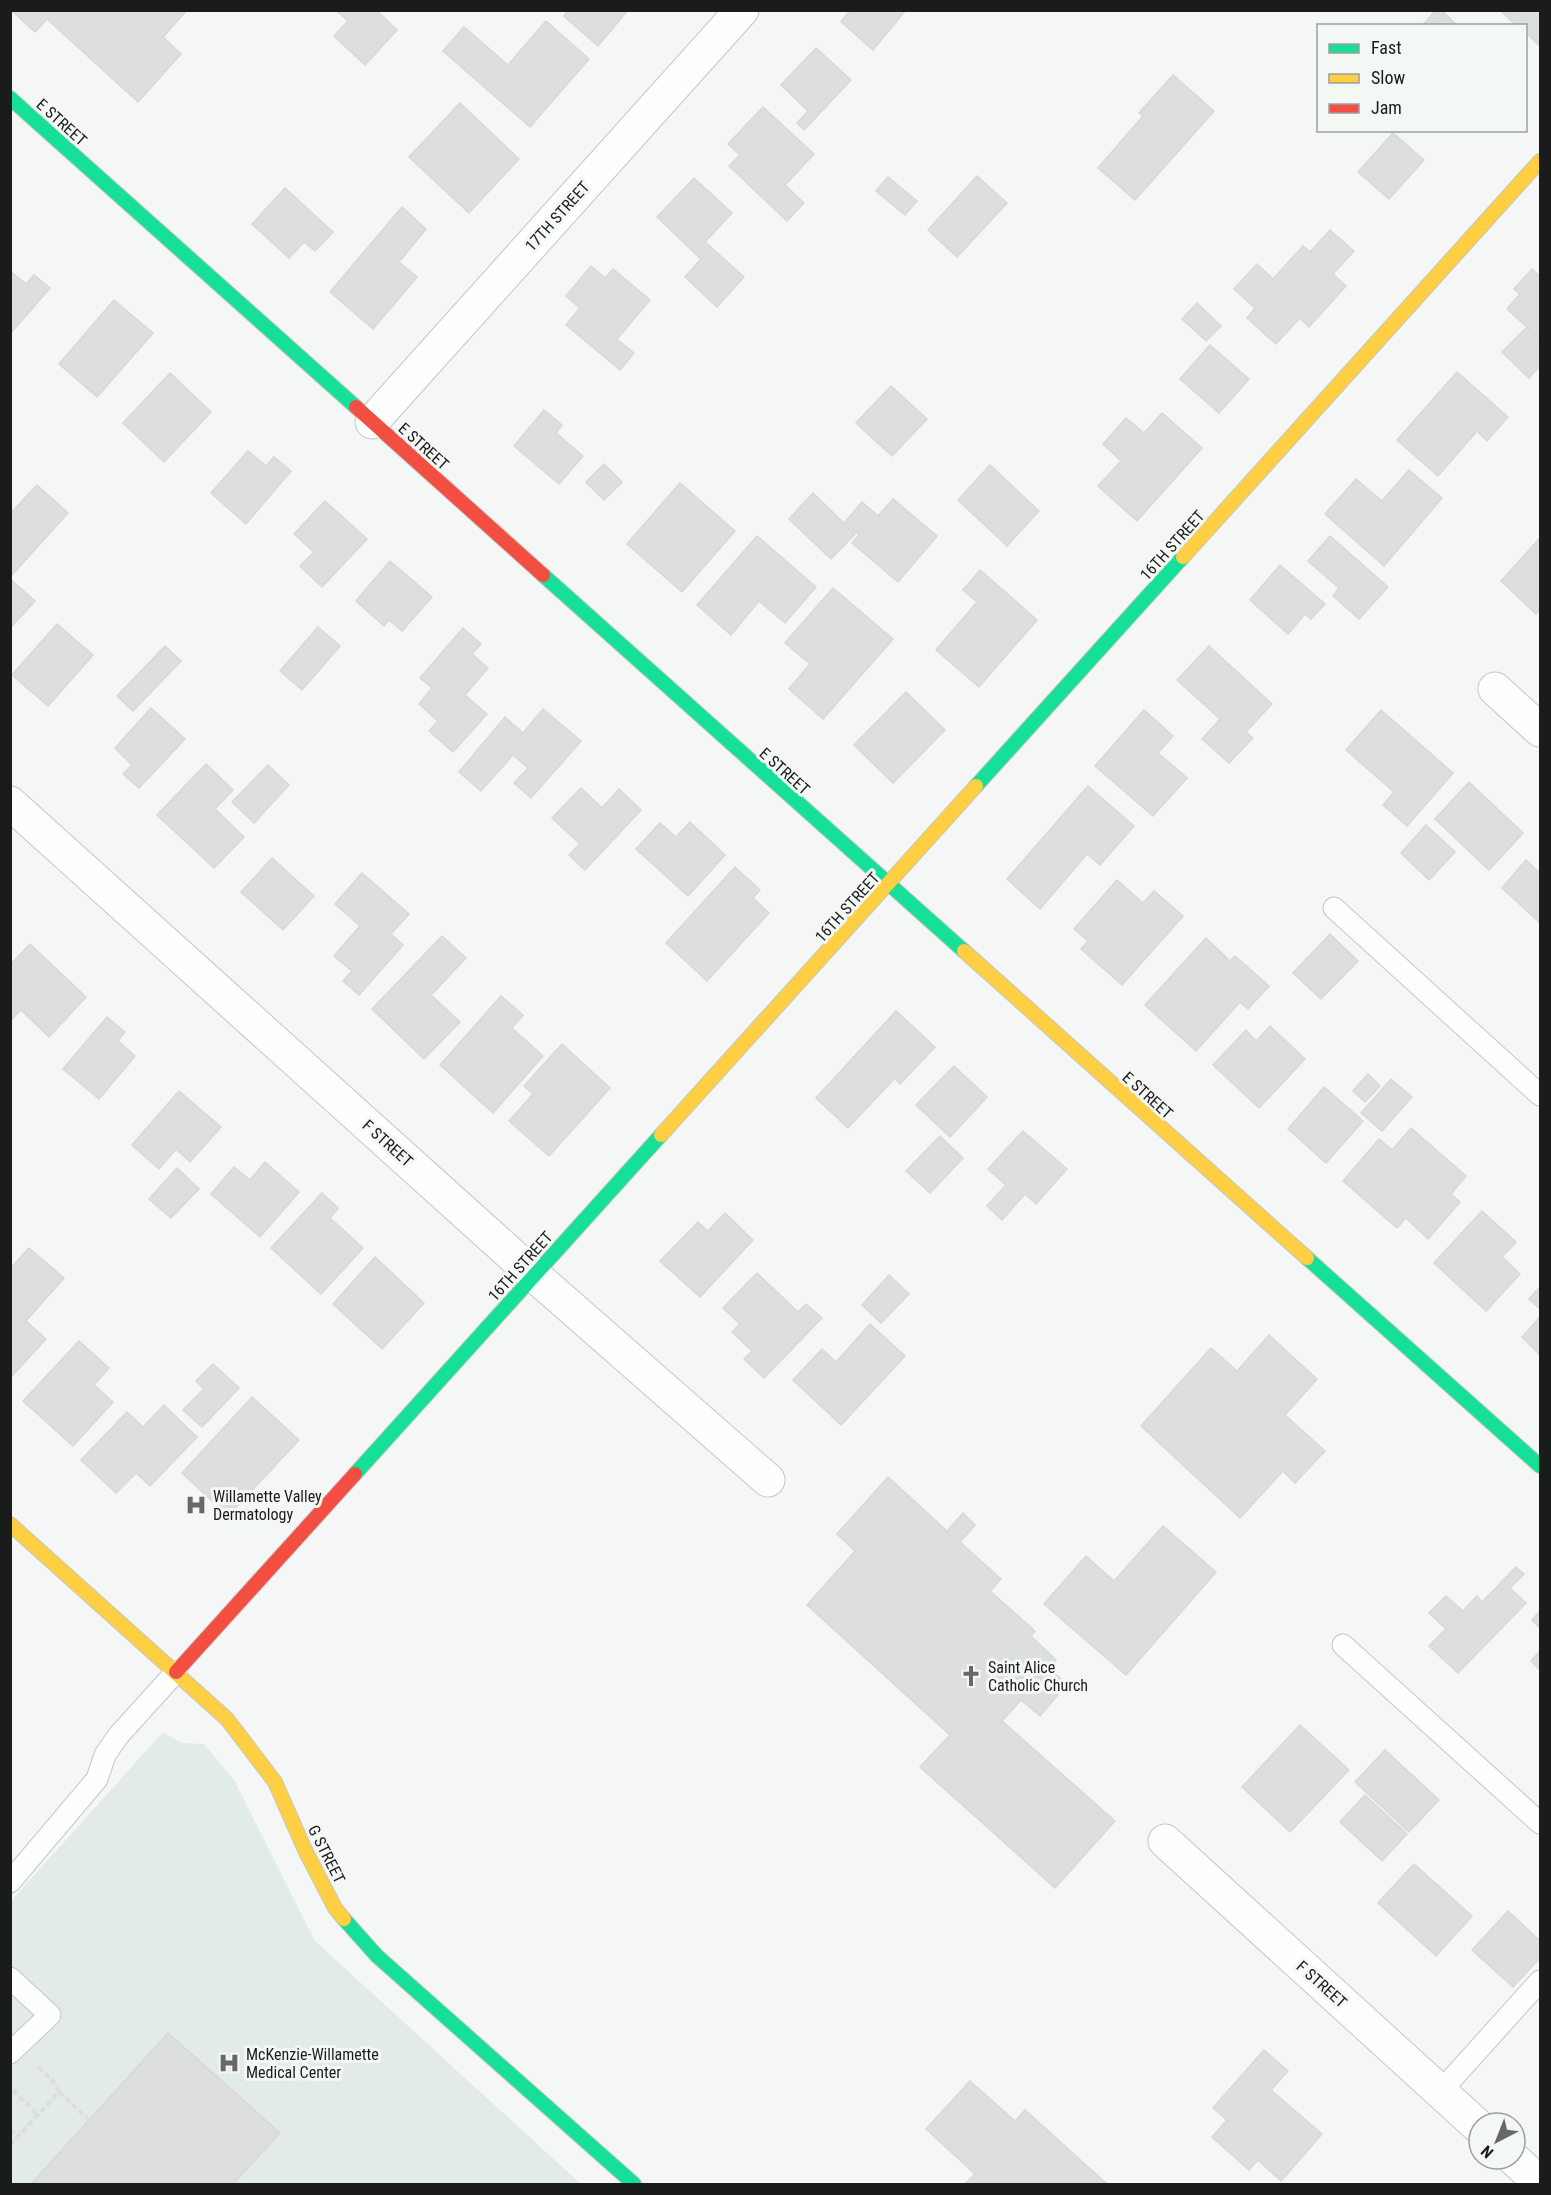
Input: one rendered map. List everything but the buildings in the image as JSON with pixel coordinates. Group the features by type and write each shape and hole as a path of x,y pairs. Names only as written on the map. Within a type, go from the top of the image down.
{"street":[{"name":"17TH STREET","path":"372,422 742,10"},
{"name":"E STREET","path":"15,111 372,422 888,886 1540,1466"},
{"name":"16TH STREET","path":"176,1672 888,886 1540,161"},
{"path":"1495,689 1540,730"},
{"name":"F STREET","path":"10,803 534,1275 768,1480"},
{"name":"G STREET","path":"10,1524 227,1719 275,1782 335,1908 377,1956 634,2184"},
{"name":"F STREET","path":"1165,1841 1467,2116"},
{"path":"1527,2171 1540,2183"}],"lane":[{"path":"1334,908 1540,1095"},
{"path":"1343,1645 1540,1823"},
{"path":"10,1882 97,1779 105,1755 118,1736 176,1672"},
{"path":"10,1978 50,2014 14,2050"},
{"path":"1440,2092 1540,1982"}],"path":[{"path":"14,2050 53,2081 59,2092 89,2120"},
{"path":"13,2090 38,2115"},
{"path":"10,2145 59,2092"},
{"path":"10,2130 18,2137"}],"shaded area":[{"name":"McKenzie-Willamette Medical Center","path":"163,1732 181,1743 204,1744 234,1780 315,1941 581,2184 11,2184 11,1901"}],"traffic: fast":[{"path":"10,98 356,407"},
{"path":"976,786 1183,557"},
{"path":"543,575 964,951"},
{"path":"355,1474 661,1135"},
{"path":"1307,1258 1540,1466"},
{"path":"344,1919 377,1956 634,2184"}],"traffic: slow":[{"path":"1183,557 1540,161"},
{"path":"661,1135 976,786"},
{"path":"964,951 1307,1258"},
{"path":"10,1524 227,1719 275,1782 305,1850 335,1908 344,1919"}],"traffic: jam":[{"path":"356,407 543,575"},
{"path":"176,1672 355,1474"}],"place":[{"name":"Willamette Valley Dermatology","path":"196,1505"},
{"name":"Saint Alice Catholic Church","path":"971,1676"},
{"name":"McKenzie-Willamette Medical Center","path":"229,2063"}]}
